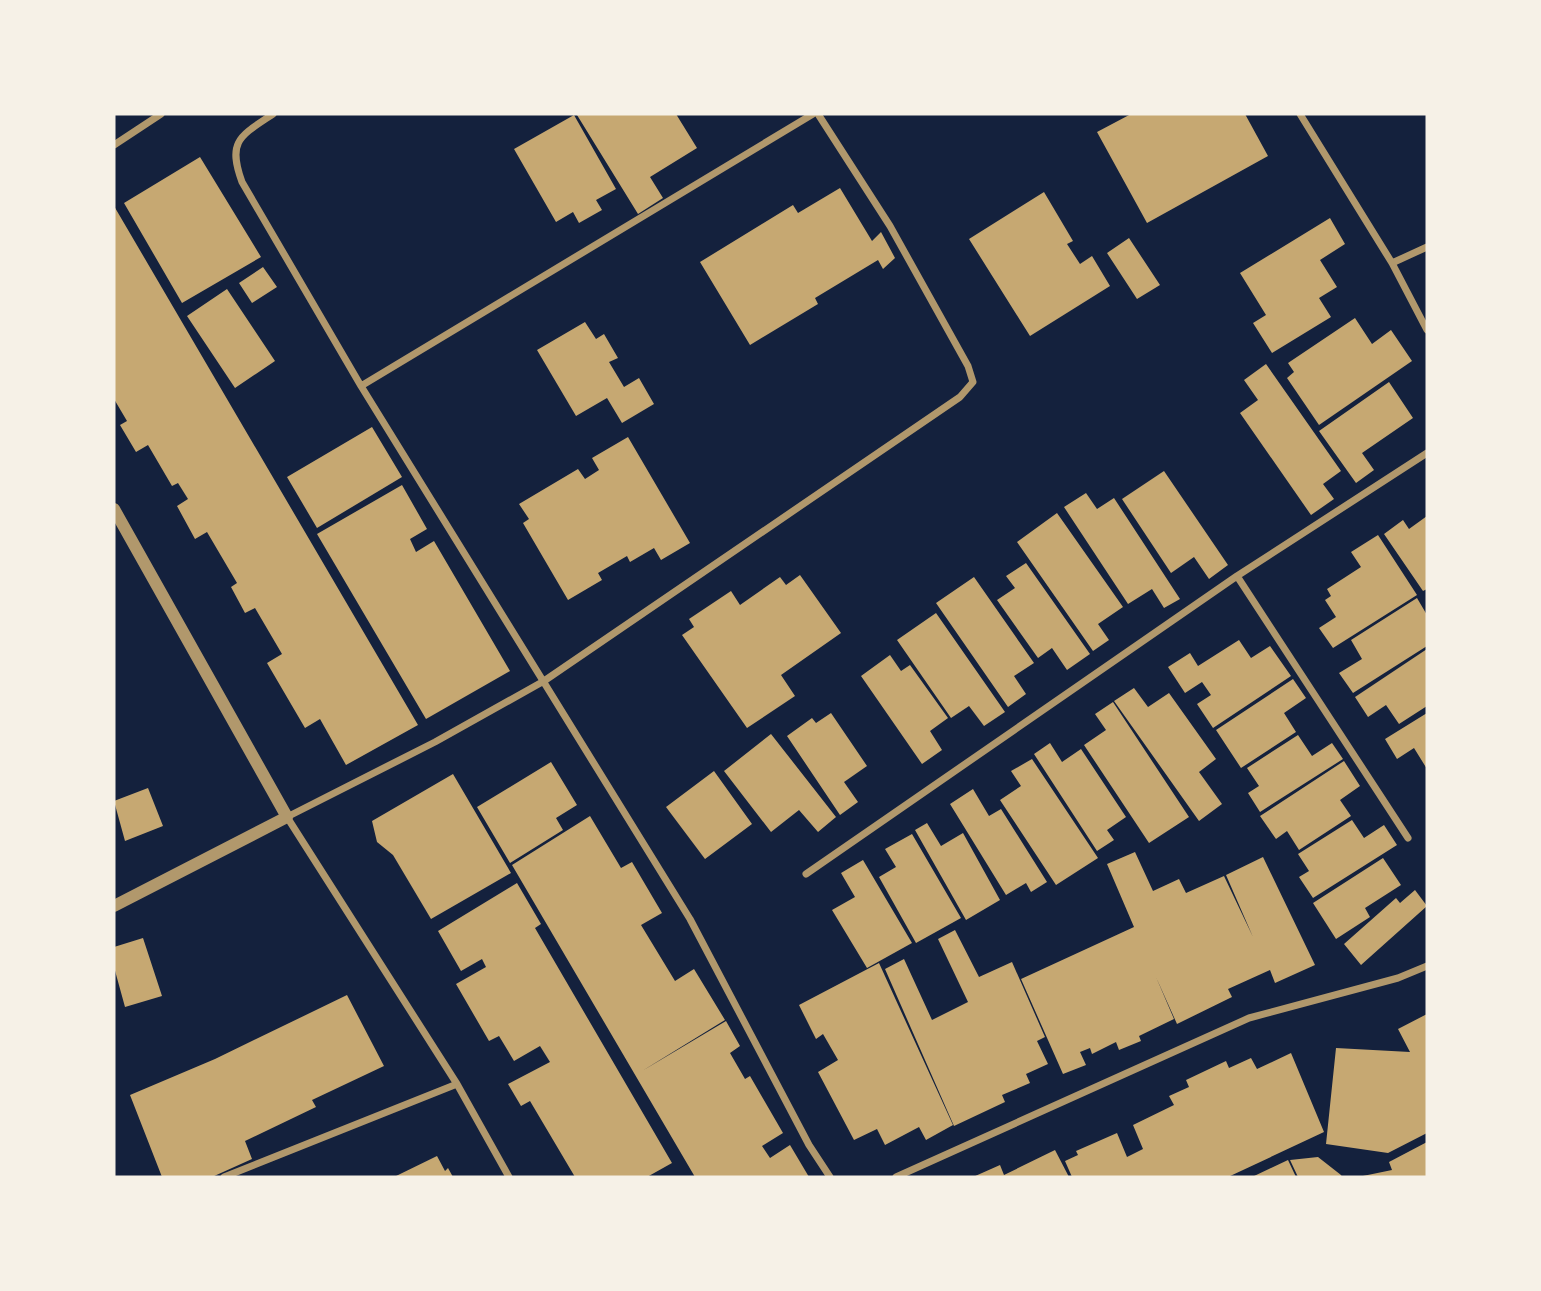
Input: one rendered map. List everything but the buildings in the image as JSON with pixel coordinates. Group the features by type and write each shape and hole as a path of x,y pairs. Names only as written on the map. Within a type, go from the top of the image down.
{"street":[{"path":"114,145 161,114"},
{"path":"273,114 242,135 233,159 256,210 361,386 691,919 809,1145 830,1177"},
{"path":"114,906 435,741 544,681 960,397 973,382 968,366 890,226 816,114 361,386"},
{"path":"1300,114 1392,263 1427,330"},
{"path":"1392,263 1427,247"},
{"path":"806,874 1237,576 1427,453"},
{"path":"114,509 287,817 457,1084 509,1177"},
{"path":"1237,576 1408,838"},
{"path":"896,1177 1249,1017 1398,978 1427,966"},
{"path":"224,1177 457,1084"}]}
